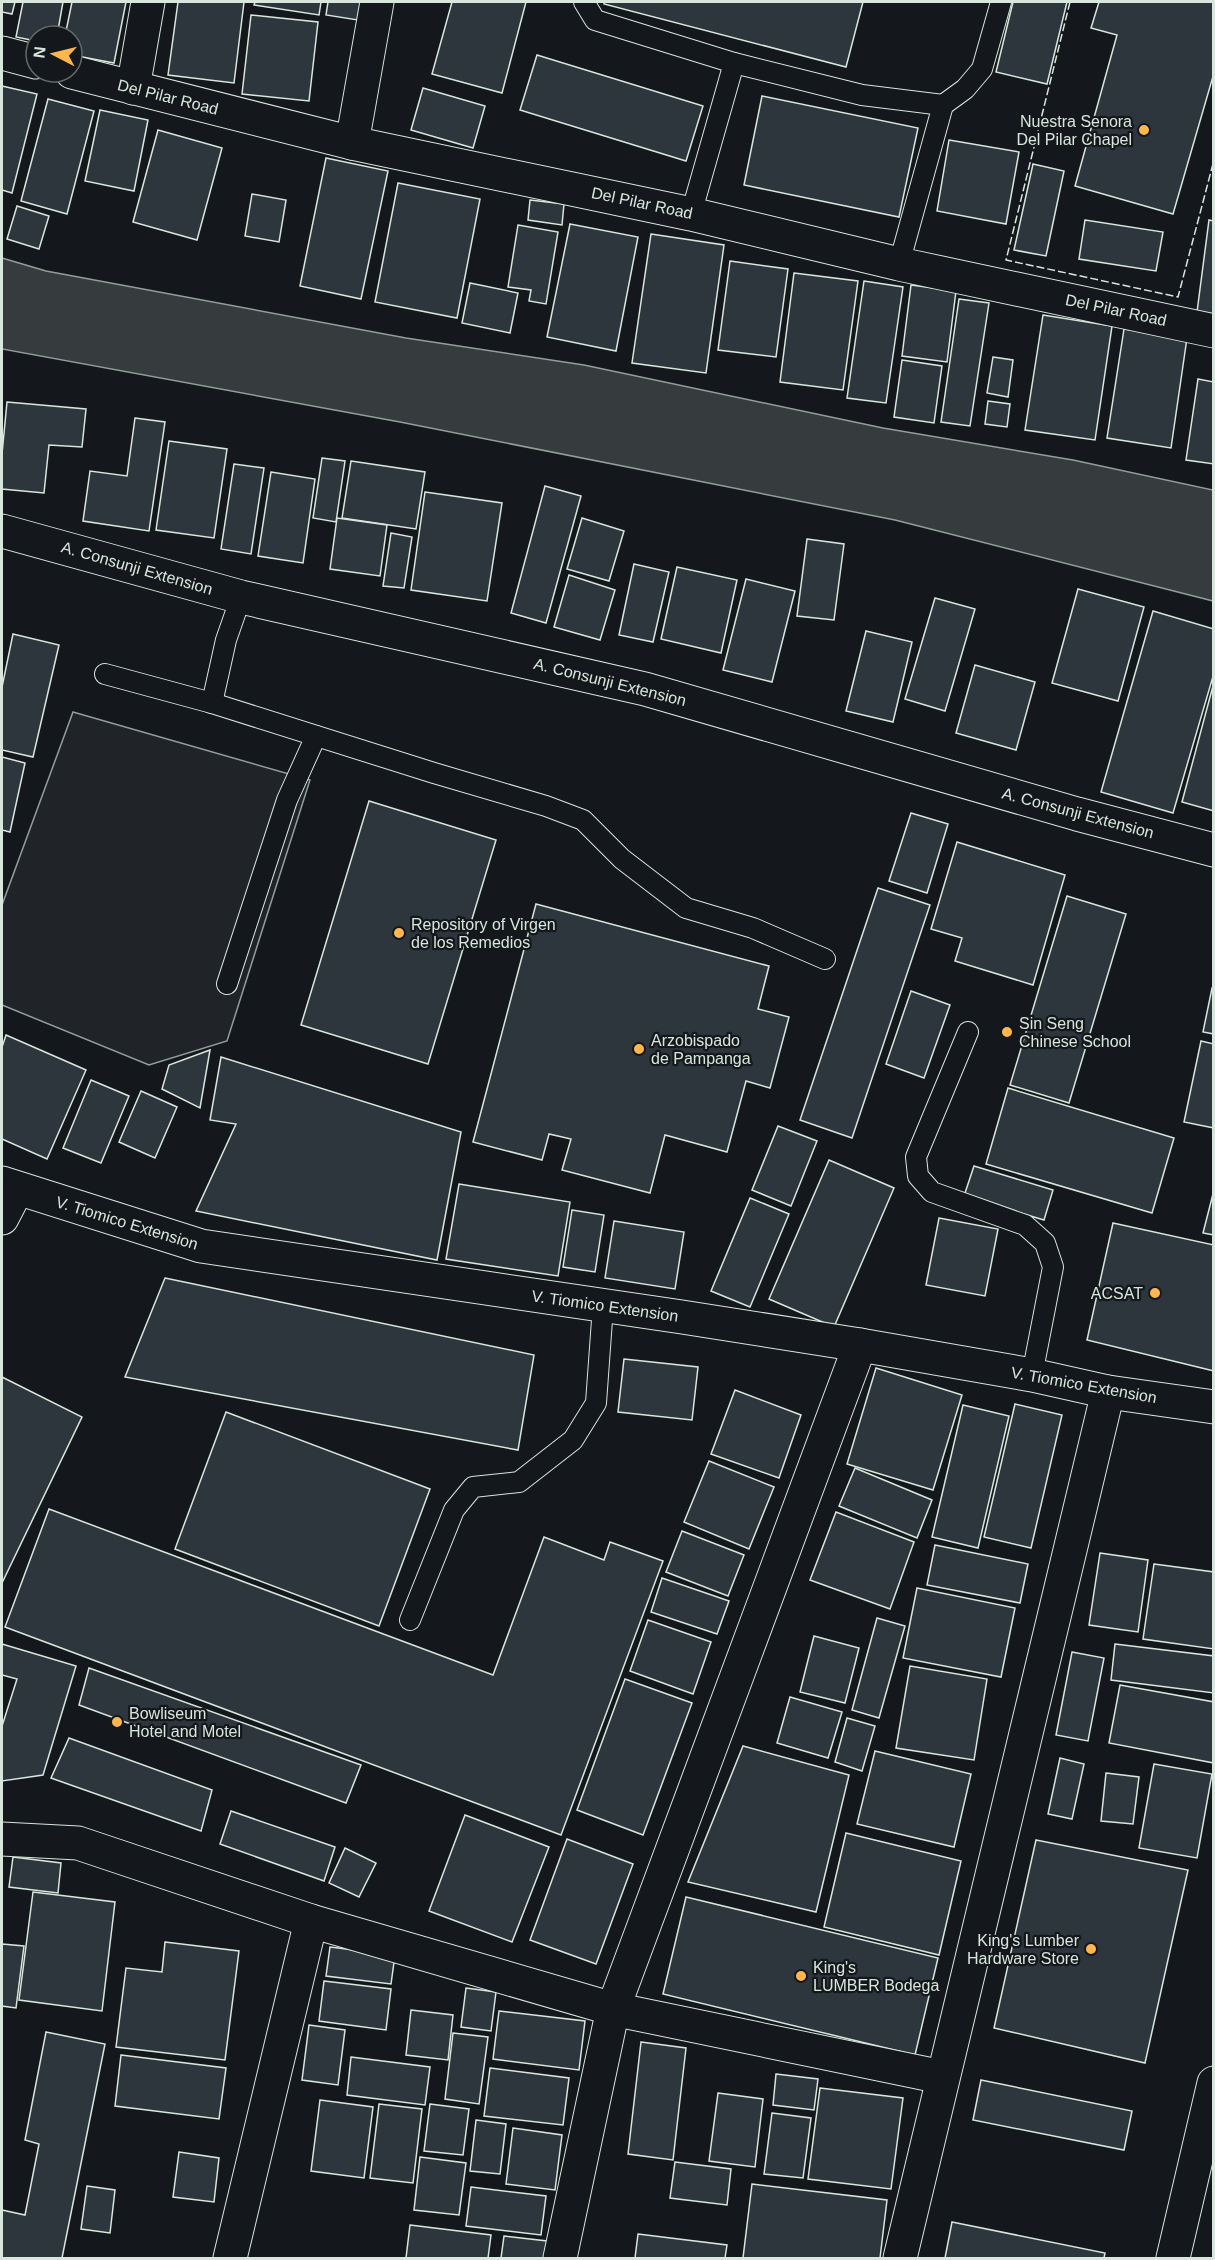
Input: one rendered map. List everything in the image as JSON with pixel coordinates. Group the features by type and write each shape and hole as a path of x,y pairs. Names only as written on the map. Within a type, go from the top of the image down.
{"main road":[{"path":"133,88 148,2"},
{"path":"352,142 378,2"},
{"path":"2,53 24,59"},
{"name":"Del Pilar Road","path":"84,75 352,142 691,214 899,264 1214,331"},
{"name":"A. Consunji Extension","path":"2,531 241,597 645,689 1077,814 1214,850"},
{"path":"2,1218 9,1186"},
{"name":"V. Tiomico Extension","path":"9,1186 201,1246 860,1345 1032,1375 1108,1392 1214,1407"},
{"path":"560,2259 613,2009 860,1345"},
{"path":"900,2259 1108,1392"},
{"path":"2,1839 78,1842 311,1921 613,2009 942,2077"},
{"path":"230,2259 311,1921"},
{"path":"1173,2259 1214,2083"}],"lane":[{"path":"584,2 595,20 734,63 862,94 944,105"},
{"path":"899,264 944,105 965,88 982,69 1000,2"},
{"path":"691,214 734,63"},
{"path":"212,703 226,640 241,597"},
{"path":"105,674 212,703 434,774 546,806 583,820 622,859 686,908 753,928 825,959"},
{"path":"227,984 287,800 316,736"},
{"path":"968,1032 916,1156 918,1176 932,1192 1025,1225 1045,1243 1053,1267 1032,1375"},
{"path":"410,1620 454,1510 473,1487 519,1482 573,1440 596,1403 603,1306"}],"shaded area":[{"path":"2,258 46,271 406,338 584,365 883,428 1073,460 1213,490 1213,601 895,520 400,422 2,349"},
{"path":"73,712 310,780 227,1041 149,1065 2,1005 2,905"}],"building":[{"path":"2,2 15,2 12,14 2,12"},
{"path":"23,2 63,2 59,24 24,24 24,39 16,37"},
{"path":"72,2 126,2 114,63 84,57 84,24 67,24"},
{"path":"178,2 244,2 234,83 168,75"},
{"path":"255,2 321,2 319,15 254,5"},
{"path":"328,2 367,2 364,21 326,15"},
{"path":"452,2 526,2 502,93 432,74"},
{"path":"604,2 863,2 846,67 604,4"},
{"path":"1013,2 1067,2 1047,84 996,72"},
{"name":"Nuestra Senora Del Pilar Chapel","path":"1099,2 1214,2 1214,73 1173,214 1075,186 1117,35 1091,28"},
{"path":"251,15 318,22 309,101 242,94"},
{"path":"537,55 703,106 686,161 520,110"},
{"path":"2,86 37,94 12,193 2,190"},
{"path":"423,88 485,106 473,148 411,130"},
{"path":"762,96 918,128 899,217 744,185"},
{"path":"48,99 94,111 67,214 21,201"},
{"path":"100,110 148,120 134,191 85,181"},
{"path":"158,130 222,148 197,240 133,222"},
{"path":"949,140 1019,152 1006,224 937,211"},
{"path":"326,158 388,171 361,299 300,286"},
{"path":"1033,164 1064,171 1046,256 1014,250"},
{"path":"398,183 480,199 457,318 375,302"},
{"path":"252,194 286,200 279,242 245,236"},
{"path":"530,200 564,204 562,225 528,220"},
{"path":"17,206 49,216 39,249 7,239"},
{"path":"1085,220 1163,232 1156,271 1079,259"},
{"path":"1209,220 1214,221 1214,314 1197,312"},
{"path":"570,224 638,237 616,351 547,337"},
{"path":"518,225 558,232 546,304 529,301 531,290 508,287"},
{"path":"651,234 724,245 706,373 632,363"},
{"path":"730,261 788,269 776,357 718,350"},
{"path":"794,273 858,281 843,390 780,382"},
{"path":"864,281 903,287 886,403 847,398"},
{"path":"470,283 518,293 510,333 462,323"},
{"path":"911,285 956,291 947,362 902,356"},
{"path":"959,299 989,303 970,426 941,422"},
{"path":"1043,315 1112,326 1095,440 1025,430"},
{"path":"1124,329 1187,338 1171,448 1107,438"},
{"path":"993,357 1013,360 1008,397 987,393"},
{"path":"902,360 942,366 934,423 894,417"},
{"path":"1198,379 1214,382 1214,464 1186,460"},
{"path":"988,401 1010,404 1007,427 985,424"},
{"path":"7,402 86,409 82,447 49,445 44,493 2,489 2,454"},
{"path":"135,418 165,422 149,531 83,521 90,471 127,476"},
{"path":"169,441 227,449 214,538 156,530"},
{"path":"322,458 345,461 336,522 313,518"},
{"path":"351,461 425,472 416,529 342,518"},
{"path":"234,464 264,468 251,554 221,549"},
{"path":"271,472 315,479 303,563 258,556"},
{"path":"545,486 581,496 546,623 511,613"},
{"path":"425,492 502,503 487,601 411,590"},
{"path":"337,518 387,525 380,576 330,569"},
{"path":"582,518 624,531 609,581 567,569"},
{"path":"391,533 412,537 404,588 383,586"},
{"path":"807,539 844,544 834,620 797,616"},
{"path":"634,564 669,572 653,642 619,635"},
{"path":"677,567 737,580 721,653 661,639"},
{"path":"569,575 615,590 600,640 554,627"},
{"path":"746,579 795,591 772,682 723,670"},
{"path":"1078,589 1144,607 1118,701 1052,683"},
{"path":"935,598 975,609 945,711 905,699"},
{"path":"1153,611 1214,629 1214,673 1173,813 1101,792"},
{"path":"866,631 912,642 893,722 846,711"},
{"path":"13,634 59,645 33,757 2,750 2,687"},
{"path":"975,665 1035,682 1016,750 956,733"},
{"path":"1214,682 1214,811 1182,802"},
{"path":"2,757 25,763 10,832 2,830"},
{"name":"Repository of Virgen de los Remedios","path":"369,801 496,840 428,1064 301,1025"},
{"path":"911,813 948,824 927,893 889,881"},
{"path":"957,842 1065,875 1033,985 955,961 962,938 931,929"},
{"path":"878,888 930,905 852,1138 800,1120"},
{"path":"1067,896 1126,914 1069,1103 1010,1085"},
{"name":"Arzobispado de Pampanga","path":"536,904 769,966 758,1009 789,1017 770,1088 746,1081 727,1152 665,1135 650,1193 562,1170 571,1139 549,1134 542,1160 473,1142"},
{"path":"1212,988 1214,989 1214,1034 1203,1032"},
{"path":"911,991 950,1005 924,1078 886,1064"},
{"path":"6,1035 86,1070 47,1159 2,1139 2,1047"},
{"path":"1201,1041 1214,1044 1214,1128 1184,1122"},
{"path":"210,1050 200,1108 162,1089 169,1065"},
{"path":"221,1057 461,1132 437,1260 196,1211 236,1124 210,1120"},
{"path":"91,1080 129,1096 101,1163 63,1148"},
{"path":"1008,1088 1174,1138 1152,1213 986,1164"},
{"path":"141,1091 177,1107 155,1158 119,1142"},
{"path":"778,1126 817,1141 791,1206 752,1190"},
{"path":"829,1160 894,1188 834,1327 769,1299"},
{"path":"974,1166 1053,1190 1044,1220 964,1196"},
{"path":"459,1184 570,1202 558,1276 446,1259"},
{"path":"1214,1190 1214,1235 1203,1233"},
{"path":"750,1198 789,1214 750,1307 711,1291"},
{"path":"572,1210 604,1215 595,1272 563,1267"},
{"path":"939,1218 998,1229 985,1296 926,1285"},
{"path":"614,1221 684,1232 675,1289 605,1278"},
{"name":"ACSAT","path":"1113,1223 1214,1245 1214,1371 1087,1340"},
{"path":"165,1278 534,1355 518,1450 125,1377"},
{"path":"624,1359 698,1367 692,1420 618,1412"},
{"path":"876,1368 962,1395 933,1490 847,1464"},
{"path":"2,1377 82,1417 2,1583"},
{"path":"735,1390 801,1415 779,1478 711,1454"},
{"path":"1015,1404 1062,1415 1031,1548 984,1537"},
{"path":"963,1405 1009,1416 978,1548 932,1537"},
{"path":"226,1412 430,1489 379,1626 175,1549"},
{"path":"709,1461 774,1487 749,1549 684,1522"},
{"path":"855,1468 932,1500 917,1538 839,1506"},
{"path":"49,1509 493,1675 544,1537 604,1560 610,1542 663,1561 561,1835 5,1627"},
{"path":"836,1512 914,1542 890,1609 810,1580"},
{"path":"682,1531 744,1555 728,1596 666,1572"},
{"path":"935,1545 1028,1564 1020,1603 927,1585"},
{"path":"1100,1553 1148,1560 1138,1632 1089,1625"},
{"path":"1154,1564 1214,1572 1214,1649 1143,1639"},
{"path":"662,1578 729,1601 717,1634 651,1612"},
{"path":"917,1588 1015,1608 1001,1677 903,1658"},
{"path":"877,1618 905,1626 879,1718 852,1710"},
{"path":"648,1620 711,1642 693,1694 630,1671"},
{"path":"814,1636 859,1648 845,1703 800,1692"},
{"path":"2,1644 76,1666 43,1775 2,1781 2,1726 17,1679 2,1675"},
{"path":"1115,1644 1214,1656 1214,1693 1111,1680"},
{"path":"1072,1652 1104,1658 1088,1741 1056,1735"},
{"path":"910,1666 987,1679 974,1760 896,1748"},
{"path":"89,1668 361,1765 346,1803 79,1705"},
{"path":"625,1679 692,1703 643,1835 577,1810"},
{"path":"1120,1685 1214,1702 1214,1763 1109,1743"},
{"path":"790,1697 842,1712 828,1758 777,1743"},
{"path":"847,1718 875,1726 862,1771 835,1762"},
{"path":"69,1738 212,1790 201,1831 51,1778"},
{"path":"743,1746 849,1775 816,1912 688,1882"},
{"path":"875,1751 971,1774 954,1847 857,1824"},
{"path":"1060,1758 1084,1764 1072,1819 1048,1814"},
{"path":"1154,1764 1212,1774 1197,1858 1139,1848"},
{"path":"1106,1773 1139,1777 1133,1824 1101,1821"},
{"path":"231,1811 335,1847 324,1881 220,1844"},
{"path":"465,1815 549,1847 512,1942 429,1911"},
{"path":"846,1833 961,1861 939,1955 824,1927"},
{"path":"567,1839 633,1864 596,1964 530,1940"},
{"name":"King's Lumber Hardware Store","path":"1036,1840 1188,1870 1145,2063 994,2028"},
{"path":"345,1848 376,1863 359,1897 329,1883"},
{"path":"13,1857 61,1863 58,1893 9,1887"},
{"path":"33,1892 115,1902 102,2011 19,2000"},
{"name":"King's LUMBER Bodega","path":"686,1897 938,1958 915,2055 663,1994"},
{"path":"165,1942 239,1951 225,2060 116,2047 126,1968 162,1972"},
{"path":"2,1944 24,1946 16,2008 2,2006"},
{"path":"330,1947 395,1955 391,1984 326,1976"},
{"path":"324,1981 391,1989 386,2030 319,2021"},
{"path":"466,1988 496,1992 491,2031 461,2027"},
{"path":"411,2010 453,2015 448,2060 406,2055"},
{"path":"499,2011 585,2021 579,2070 493,2059"},
{"path":"309,2025 345,2030 338,2085 302,2080"},
{"path":"46,2032 105,2044 62,2258 2,2258 2,2210 25,2215 39,2144 25,2140"},
{"path":"453,2033 488,2037 479,2104 445,2099"},
{"path":"641,2042 686,2048 673,2160 628,2154"},
{"path":"121,2055 226,2068 219,2119 115,2106"},
{"path":"351,2057 430,2067 425,2105 347,2095"},
{"path":"490,2068 569,2078 563,2125 484,2116"},
{"path":"776,2074 818,2079 814,2110 773,2105"},
{"path":"981,2080 1132,2111 1124,2150 973,2120"},
{"path":"820,2088 903,2098 891,2189 808,2179"},
{"path":"718,2093 763,2099 755,2167 709,2161"},
{"path":"320,2100 373,2107 364,2178 311,2171"},
{"path":"379,2104 422,2109 413,2183 370,2178"},
{"path":"430,2104 469,2109 463,2155 424,2151"},
{"path":"772,2113 811,2118 803,2178 764,2174"},
{"path":"476,2120 506,2124 500,2174 470,2171"},
{"path":"513,2128 562,2135 555,2190 506,2184"},
{"path":"179,2152 219,2158 214,2202 173,2197"},
{"path":"420,2157 466,2163 459,2215 414,2210"},
{"path":"675,2162 731,2169 727,2205 670,2198"},
{"path":"752,2184 887,2200 880,2258 743,2258"},
{"path":"87,2186 115,2190 110,2233 81,2229"},
{"path":"471,2187 546,2196 541,2235 466,2226"},
{"path":"952,2222 1105,2253 1104,2258 945,2258"},
{"path":"410,2225 491,2235 488,2258 406,2258"},
{"path":"638,2234 727,2245 725,2258 635,2258"},
{"path":"504,2236 547,2241 545,2258 501,2258"}],"fence":[{"path":"1070,2 1006,260 1178,297 1214,160"}],"place":[{"name":"Nuestra Senora Del Pilar Chapel","path":"1144,130"},
{"name":"Repository of Virgen de los Remedios","path":"399,933"},
{"name":"Sin Seng Chinese School","path":"1007,1032"},
{"name":"Arzobispado de Pampanga","path":"639,1049"},
{"name":"ACSAT","path":"1155,1293"},
{"name":"Bowliseum Hotel and Motel","path":"117,1722"},
{"name":"King's Lumber Hardware Store","path":"1091,1949"},
{"name":"King's LUMBER Bodega","path":"801,1976"}]}
